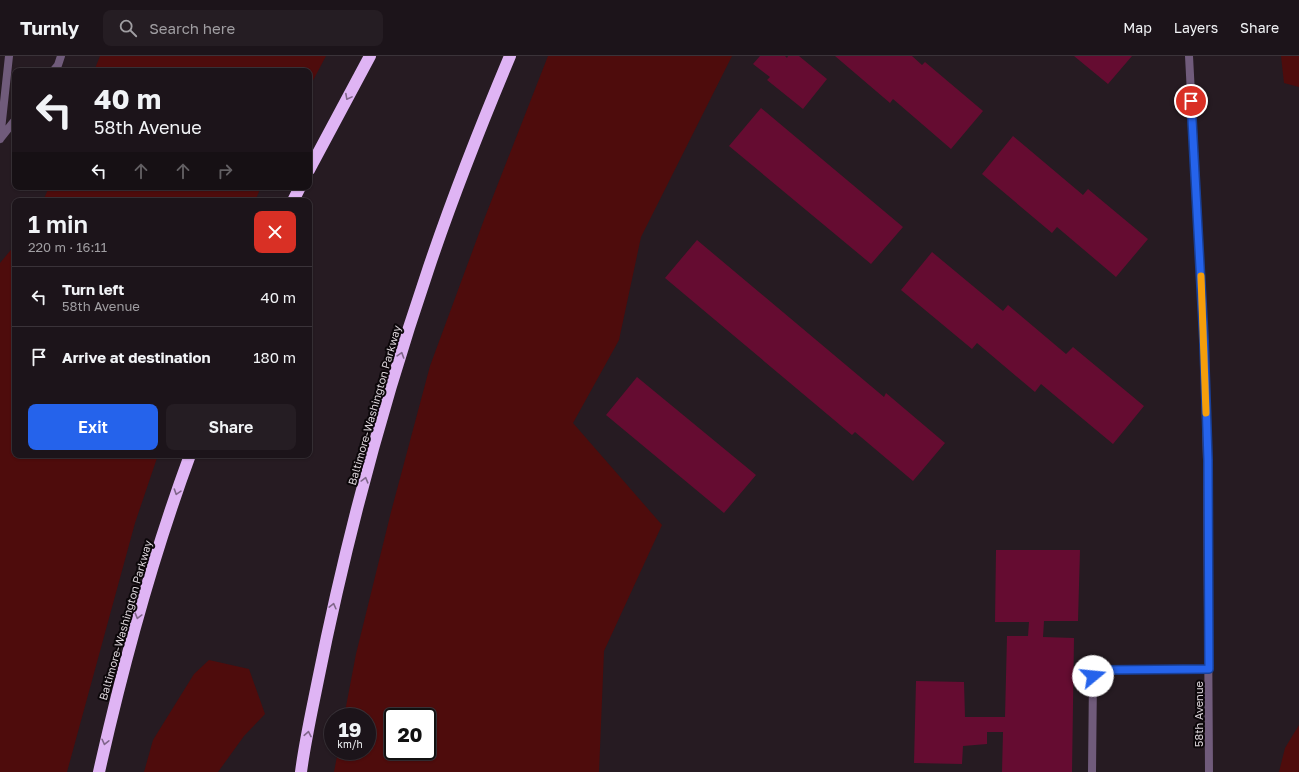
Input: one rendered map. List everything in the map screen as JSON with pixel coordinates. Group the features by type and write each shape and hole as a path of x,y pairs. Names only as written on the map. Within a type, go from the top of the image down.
{"highway":[{"path":"312,164 370,56"},
{"name":"Baltimore-Washington Parkway","path":"301,772 330,620 354,521 387,400 430,266 486,114 510,56"},
{"name":"Baltimore-Washington Parkway","path":"99,772 112,714 146,586 189,458"}],"street":[{"path":"0,139 9,56"},
{"path":"56,68 61,56"},
{"name":"58th Avenue","path":"1189,56 1204,341 1208,460 1209,772"},
{"path":"0,139 12,124"},
{"path":"1092,772 1093,676 1104,670 1209,669"}],"shaded area":[{"path":"100,56 326,56 312,82 312,68 95,68"},
{"path":"548,56 732,56 641,237 619,340 573,423 662,525 604,651 599,772 334,772 336,760 376,760 376,708 346,708 356,654 391,512 430,366 485,217"},
{"path":"1281,56 1299,56 1299,87 1284,83"},
{"path":"48,190 260,190 256,198 44,198"},
{"path":"12,249 12,458 157,458 135,523 67,772 0,772 0,263"},
{"path":"209,660 249,669 265,714 244,736 218,772 144,772 153,740 194,674"},
{"path":"1299,725 1299,772 1279,772 1285,748"}],"building":[{"path":"760,56 785,56 787,58 788,56 799,56 827,79 803,109 767,80 770,77 753,64"},
{"path":"835,56 912,56 922,65 925,62 983,111 951,149 893,99 890,103"},
{"path":"1074,56 1132,56 1108,84"},
{"path":"761,108 903,227 871,264 729,146"},
{"path":"1013,136 1083,195 1088,189 1148,239 1116,277 1057,227 1052,233 982,174"},
{"path":"697,240 884,397 886,393 945,443 913,481 855,432 852,435 665,278"},
{"path":"932,252 1003,311 1008,305 1066,354 1073,347 1144,406 1113,444 1041,384 1035,392 977,343 972,349 901,290"},
{"path":"637,377 756,475 724,513 606,415"},
{"path":"996,550 1080,550 1078,621 1044,621 1043,637 1074,638 1072,772 1002,772 1003,732 987,732 987,744 963,746 962,764 914,763 916,681 964,682 965,717 1005,717 1007,636 1028,636 1029,622 995,622"}],"slow traffic":[{"path":"1201,276 1206,413"}],"route":[{"path":"1093,676 1104,670 1209,669 1208,460 1204,341 1191,101"}]}
